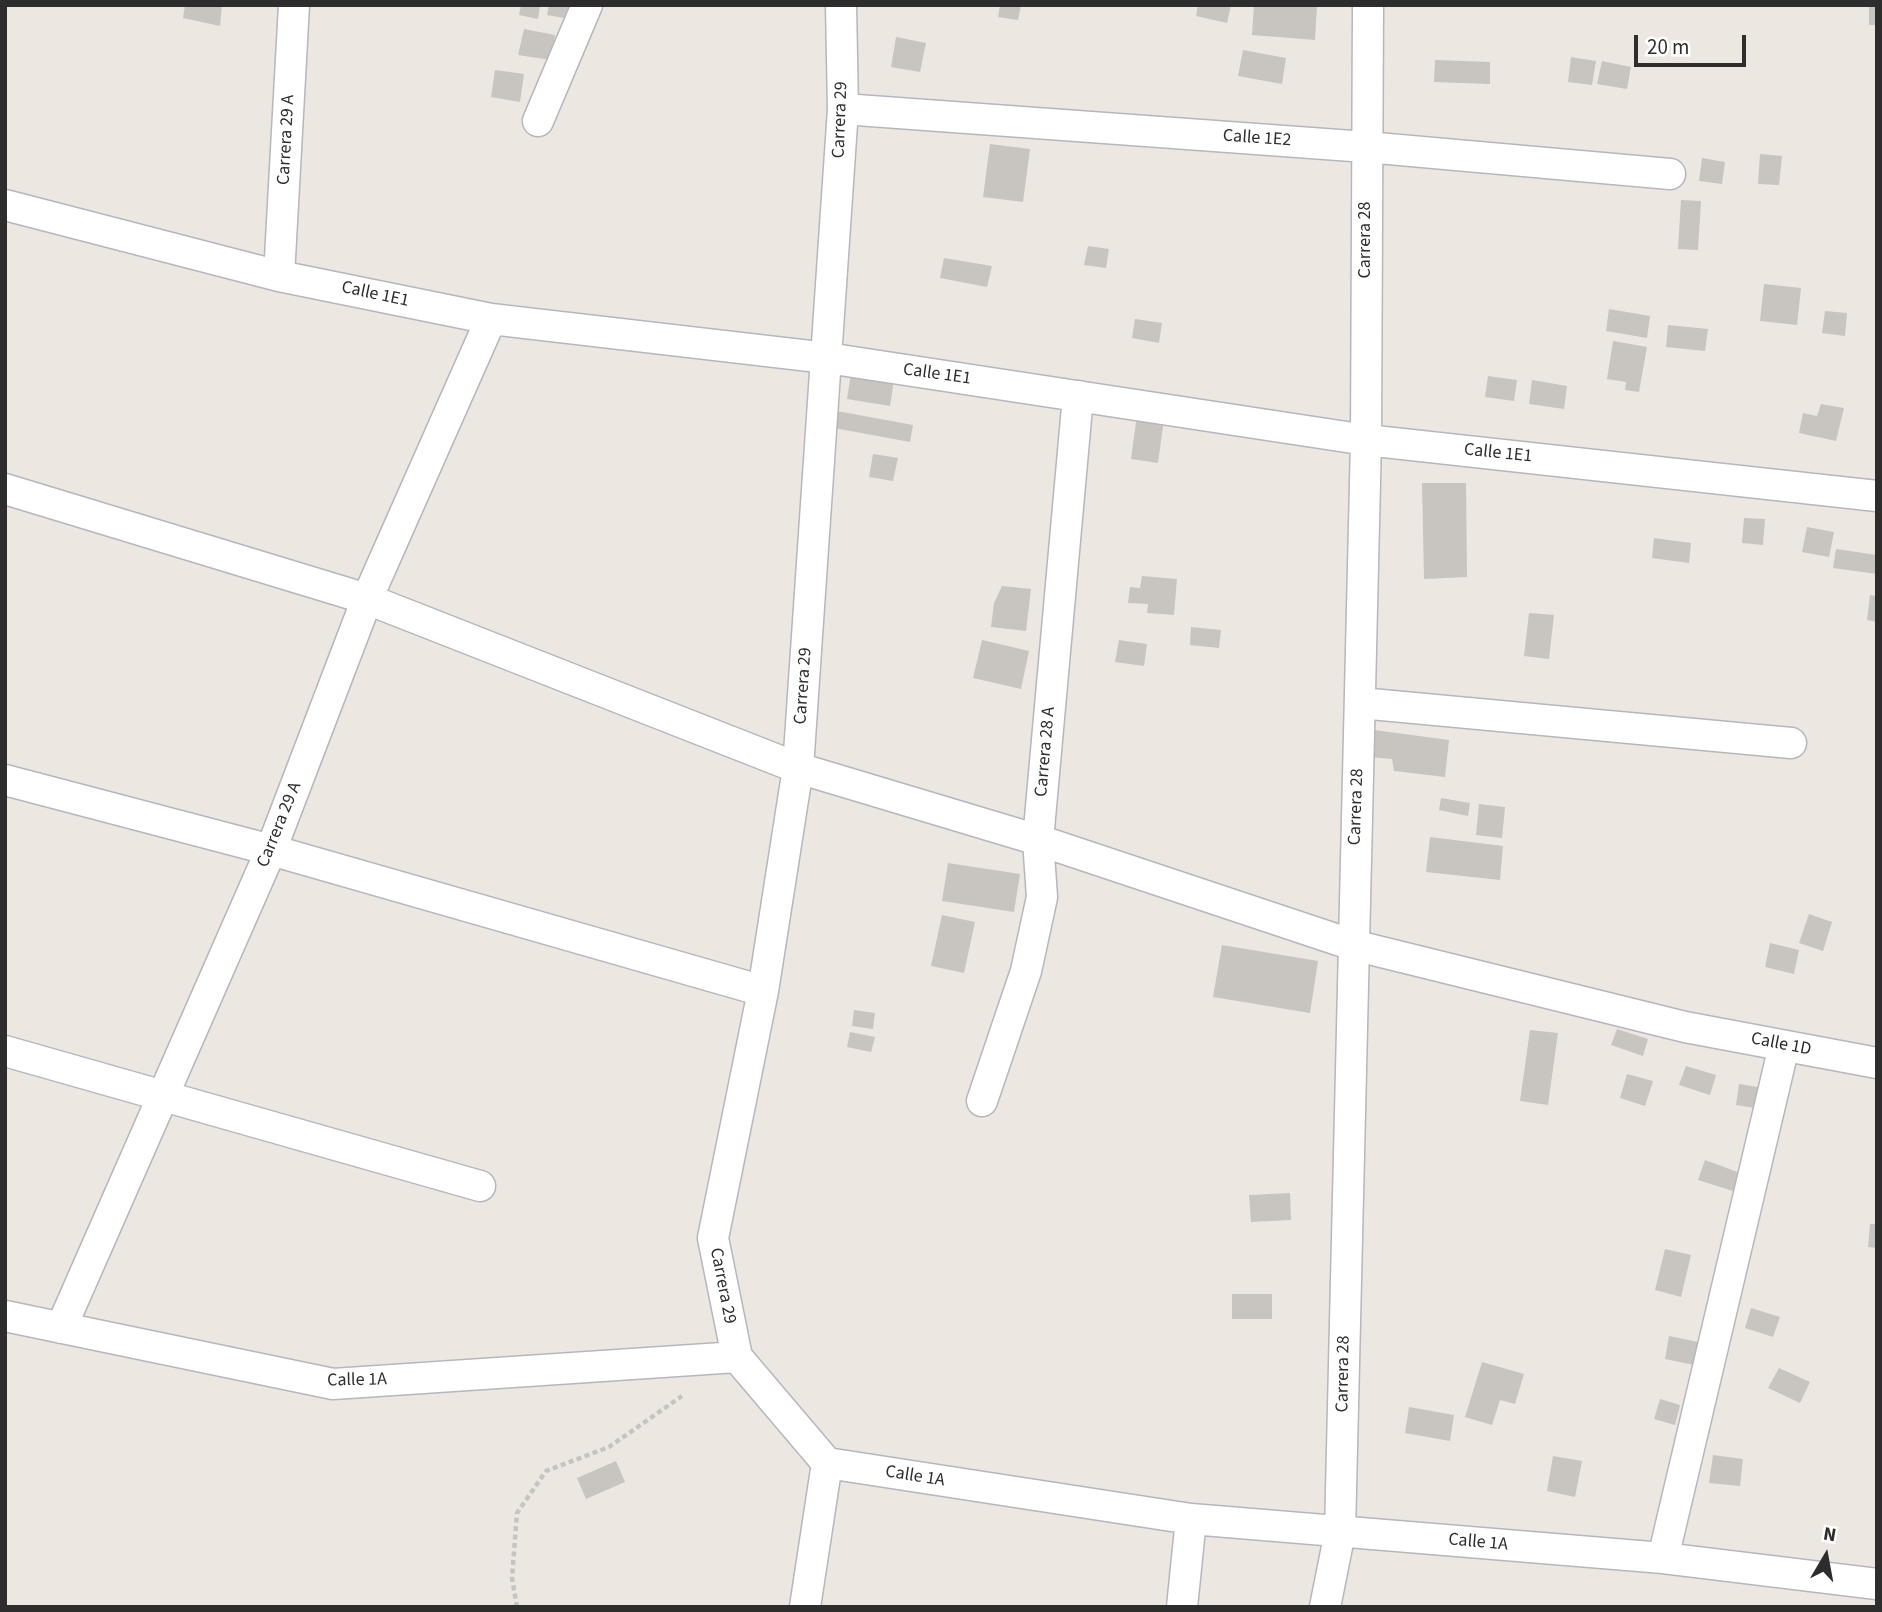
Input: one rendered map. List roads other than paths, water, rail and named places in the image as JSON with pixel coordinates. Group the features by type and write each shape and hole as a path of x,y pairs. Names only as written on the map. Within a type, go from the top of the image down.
{"street":[{"name":"Carrera 29 A","path":"279,275 294,5"},
{"path":"538,121 587,5"},
{"name":"Carrera 29","path":"737,1357 713,1238 763,991 798,768 843,109 841,5"},
{"name":"Carrera 28","path":"1324,1605 1340,1532 1366,440 1368,5"},
{"name":"Calle 1E2","path":"843,109 1366,147 1670,174"},
{"name":"Calle 1E1","path":"5,205 279,275 491,319 827,358 1366,440 1877,496"},
{"name":"Carrera 29 A","path":"61,1328 271,850 367,599 491,319"},
{"name":"Carrera 28 A","path":"982,1101 1026,971 1042,897 1038,840 1078,396"},
{"name":"Calle 1D","path":"5,489 367,599 798,768 1038,840 1353,945 1685,1027 1877,1063"},
{"path":"1360,704 1791,743"},
{"path":"5,780 271,850 763,991"},
{"path":"1662,1558 1784,1045"},
{"path":"5,1051 480,1186"},
{"name":"Calle 1A","path":"5,1317 333,1384 737,1357"},
{"path":"737,1357 827,1464 805,1607"},
{"name":"Calle 1A","path":"827,1464 1191,1520 1662,1558 1877,1584"},
{"path":"1182,1607 1191,1520"}]}
